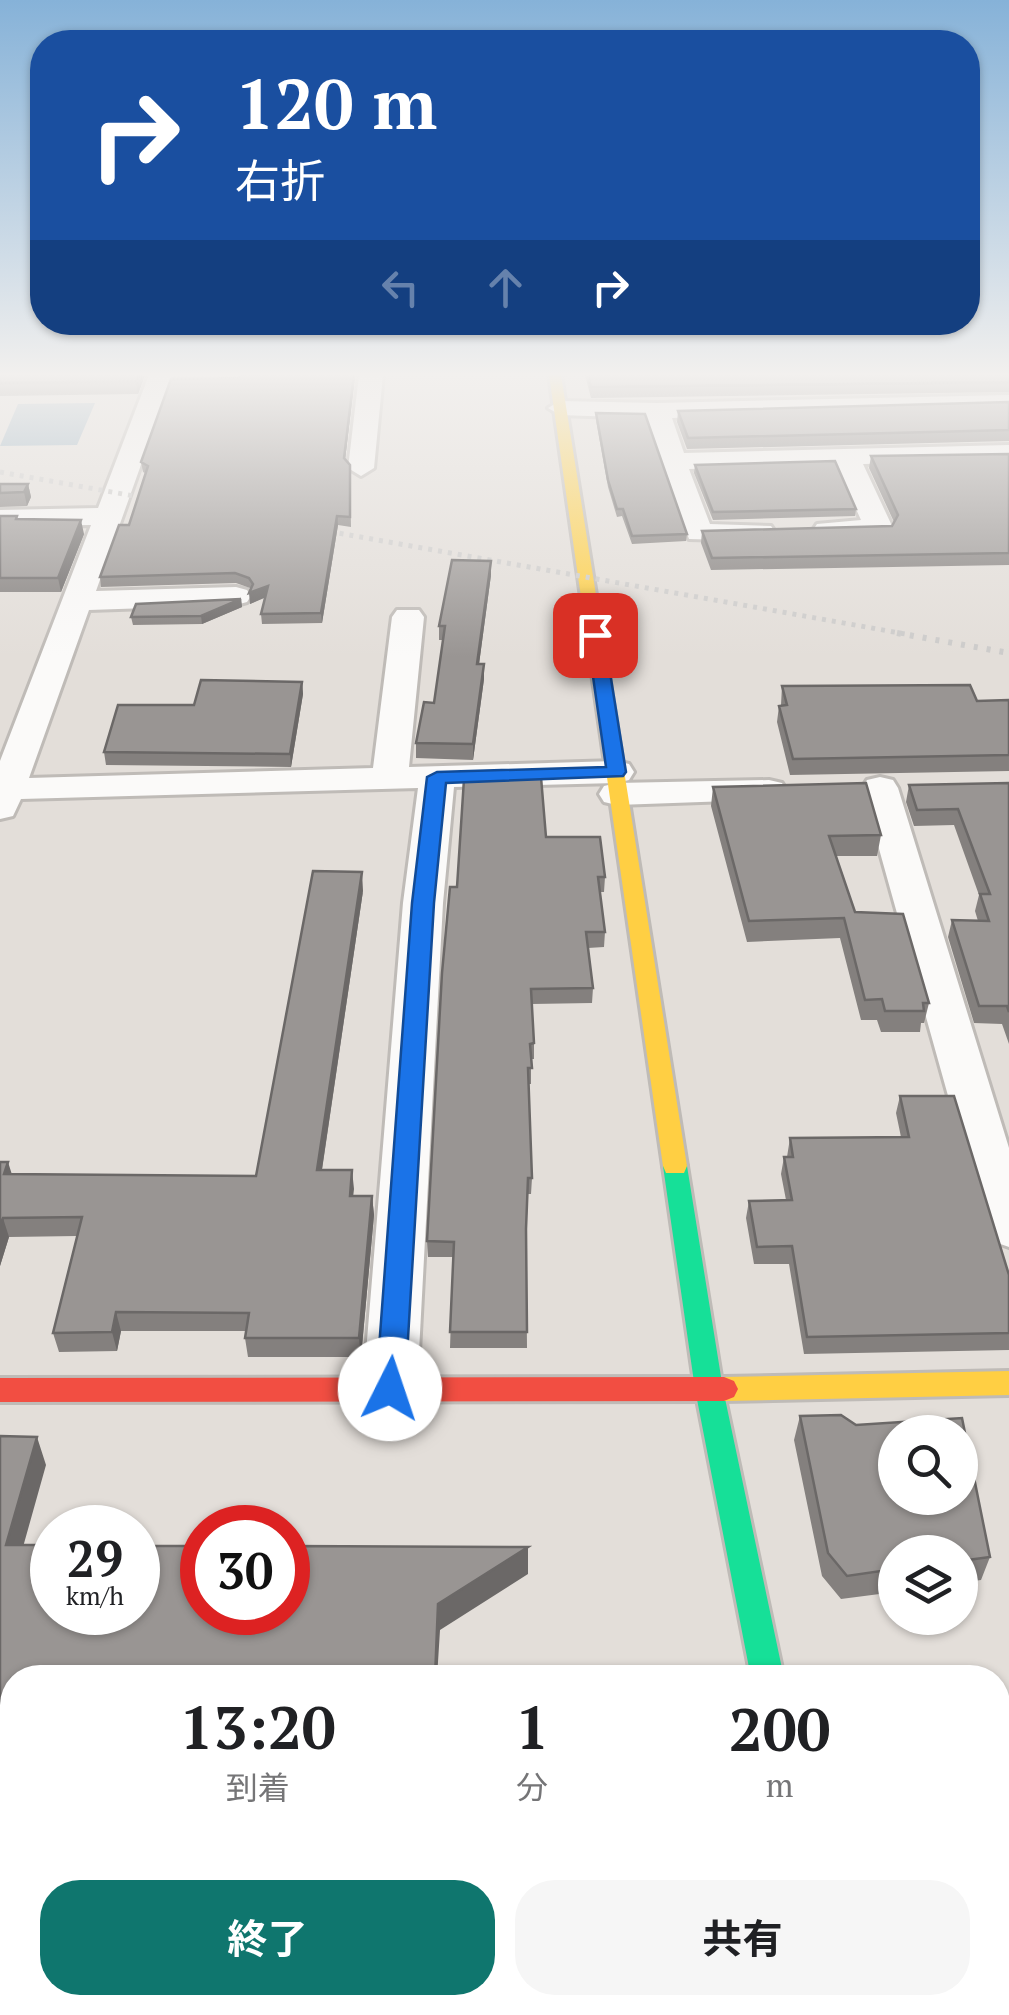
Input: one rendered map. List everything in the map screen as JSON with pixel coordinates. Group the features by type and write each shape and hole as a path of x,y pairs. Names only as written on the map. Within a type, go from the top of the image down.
{"street":[{"path":"127,469 4,798 437,777 804,790"},
{"path":"569,469 710,1389 765,1665"},
{"path":"676,469 699,534 879,528 852,469"},
{"path":"0,518 110,516"},
{"path":"78,601 236,596"},
{"path":"390,778 408,617"},
{"path":"390,1389 423,903 437,777"},
{"path":"879,788 1009,1228"},
{"path":"0,1390 710,1389 1009,1382"}],"building":[{"path":"147,469 350,469 350,517 337,516 321,613 261,614 268,586 249,593 253,584 249,578 235,573 100,577 119,525 129,525"},
{"path":"606,469 664,469 687,534 632,536 623,509 617,509"},
{"path":"697,469 839,469 856,509 713,512"},
{"path":"877,469 1009,469 1009,553 712,558 702,531 892,526 898,515"},
{"path":"0,484 28,484 24,492 0,493"},
{"path":"0,516 81,520 58,578 0,578"},
{"path":"452,560 491,561 477,664 484,664 473,744 416,743 424,702 434,703 445,626 439,626"},
{"path":"241,599 201,616 131,617 136,604"},
{"path":"201,680 302,682 290,754 104,752 118,705 194,705"},
{"path":"970,685 977,701 1009,700 1009,755 793,759 779,706 787,705 782,686"},
{"path":"541,777 546,837 600,837 605,877 598,877 605,932 586,932 593,988 531,989 534,1043 530,1044 532,1068 528,1068 532,1178 528,1178 526,1229 527,1332 450,1332 454,1242 427,1241 442,973 450,887 457,887 464,779"},
{"path":"866,783 881,835 829,836 855,912 903,914 929,1003 923,1003 924,1011 885,1011 882,999 865,1000 844,918 749,921 713,787"},
{"path":"1009,783 1009,1012 1007,1006 979,1006 952,920 989,921 980,894 990,894 958,809 917,810 909,785"},
{"path":"313,871 362,872 317,1170 352,1170 350,1196 372,1196 359,1338 245,1338 249,1313 116,1312 112,1332 53,1333 82,1217 3,1218 0,1227 0,1162 8,1162 4,1174 256,1176"},
{"path":"900,1096 954,1096 1009,1275 1009,1333 807,1337 792,1246 757,1247 749,1201 792,1200 784,1157 793,1157 790,1138 909,1137"},
{"path":"841,1415 856,1425 878,1424 878,1515 978,1515 978,1497 990,1557 978,1559 978,1535 878,1535 878,1571 847,1576 828,1553 800,1416"},
{"path":"0,1436 37,1437 6,1545 30,1545 30,1635 160,1635 160,1546 180,1546 180,1635 310,1635 310,1546 528,1547 438,1604 436,1665 0,1665"}],"railway":[{"path":"0,472 162,501"},
{"path":"310,528 911,635"},
{"path":"897,633 1009,653"}],"traffic: fast":[{"path":"675,1166 709,1389 765,1665"}],"traffic: slow":[{"path":"569,469 675,1166"},
{"path":"724,1389 1009,1383"}],"traffic: jam":[{"path":"0,1390 724,1389"}],"route":[{"path":"390,1389 423,903 437,777 616,772 595,635"}]}
